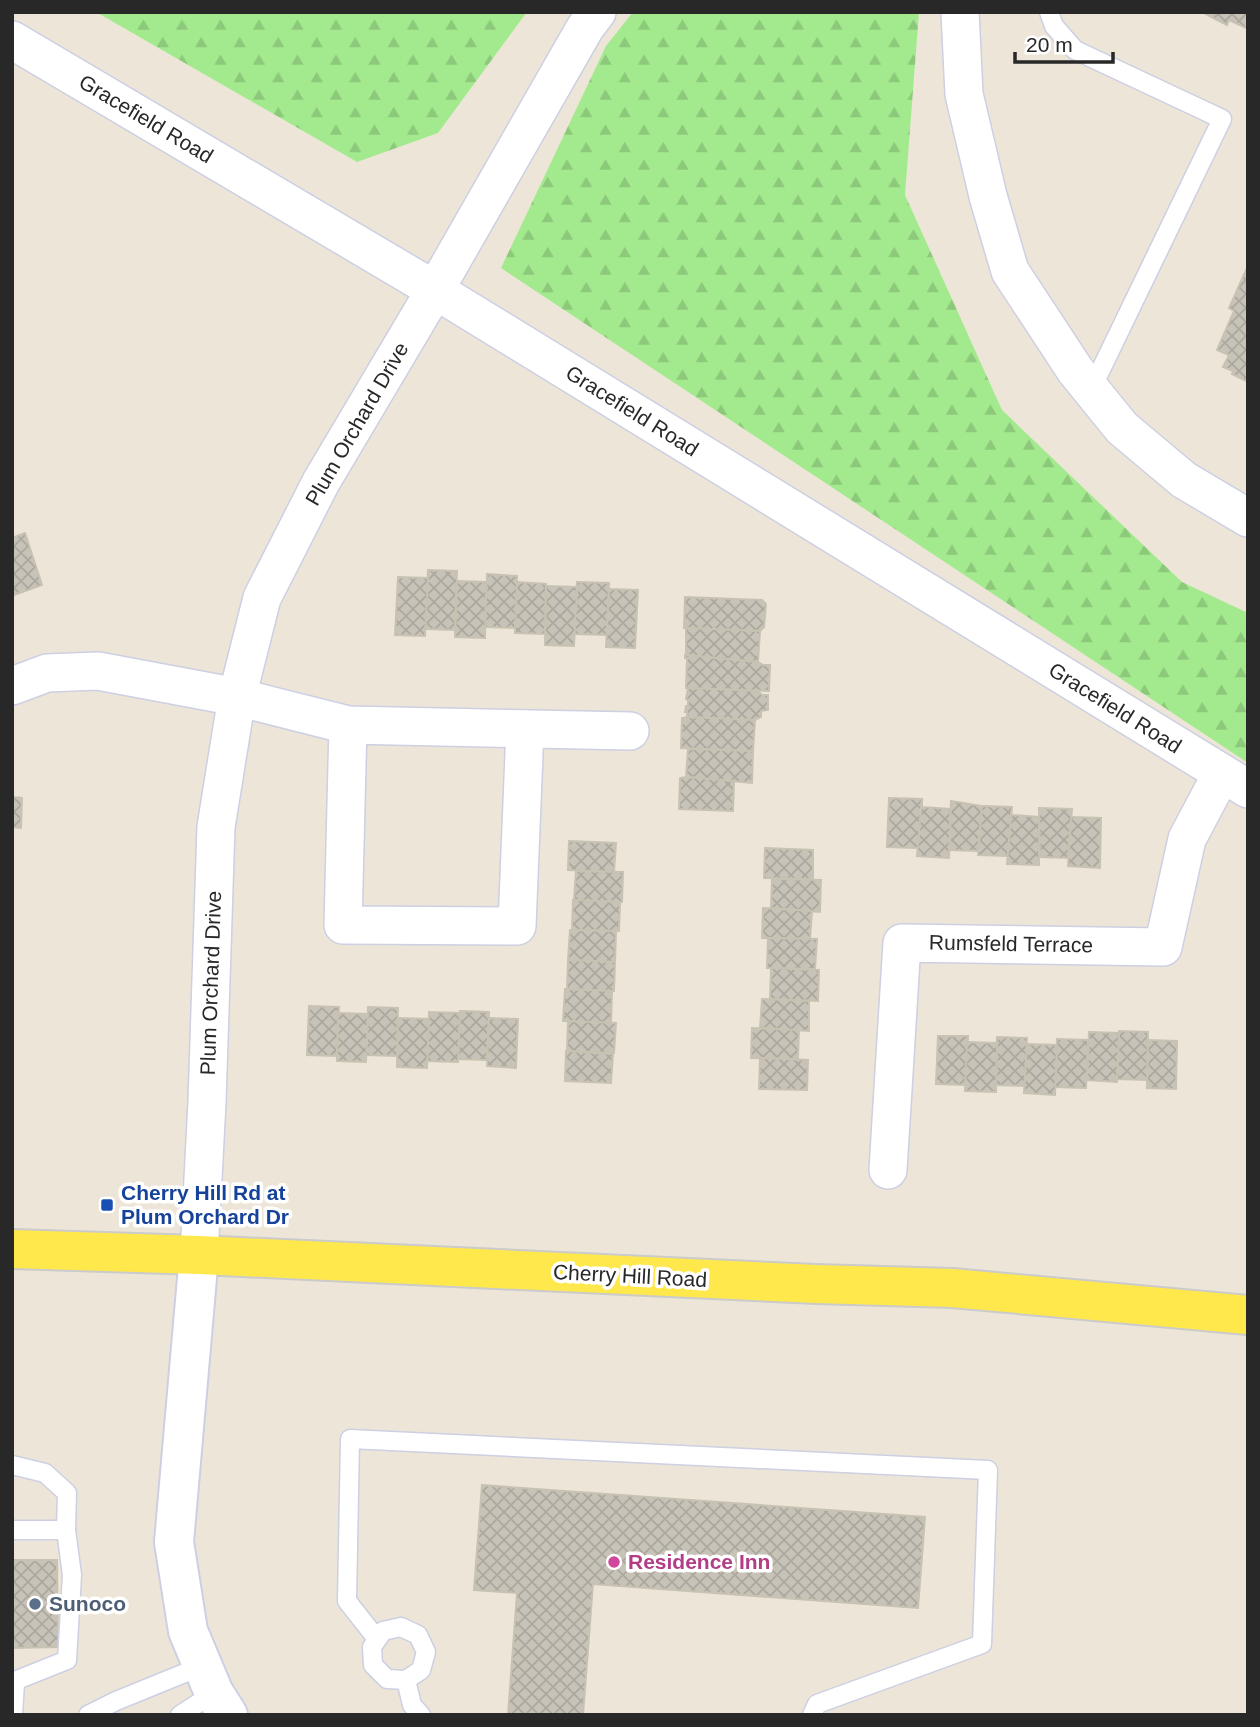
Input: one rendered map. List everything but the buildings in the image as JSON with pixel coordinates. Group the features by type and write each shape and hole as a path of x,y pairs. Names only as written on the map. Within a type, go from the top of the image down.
{"main road":[{"name":"Cherry Hill Road","path":"12,1249 199,1255 802,1284 952,1288 1248,1315"}],"street":[{"name":"Plum Orchard Drive","path":"215,1691 187,1631 174,1542 199,1255 216,827 237,697 262,598 321,482 585,28 597,12"},
{"path":"960,12 964,94 988,196 1010,271 1075,370 1122,428 1184,480 1248,518"},
{"name":"Gracefield Road","path":"12,40 435,290 1235,781"},
{"path":"12,686 47,673 98,671 237,697 348,725 630,731"},
{"path":"348,725 343,925 517,926 525,729"},
{"name":"Rumsfeld Terrace","path":"888,1170 902,943 1163,947 1187,839 1235,781"}],"lane":[{"path":"1049,12 1054,26 1075,50 1222,119 1091,390"},
{"path":"377,1639 347,1601 351,1439 988,1469 982,1644 817,1704 812,1715"},
{"path":"12,1465 45,1473 67,1493 66,1530 72,1575 67,1660 13,1682 13,1715"},
{"path":"12,1530 66,1530"},
{"path":"401,1627 418,1634 426,1652 421,1670 405,1681 387,1679 373,1665 372,1647 377,1639 383,1632 401,1627"},
{"path":"405,1681 412,1705 421,1715"},
{"path":"88,1715 116,1701 215,1691"},
{"path":"180,1715 215,1691"}],"green space":[{"path":"96,12 527,12 438,133 357,162"},
{"path":"633,12 919,12 905,195 1002,410 1182,582 1248,613 1248,763 501,268 606,46"}],"place":[{"name":"Cherry Hill Rd at Plum Orchard Dr","path":"107,1205"},
{"name":"Residence Inn","path":"614,1562"},
{"name":"Sunoco","path":"35,1604"}]}
